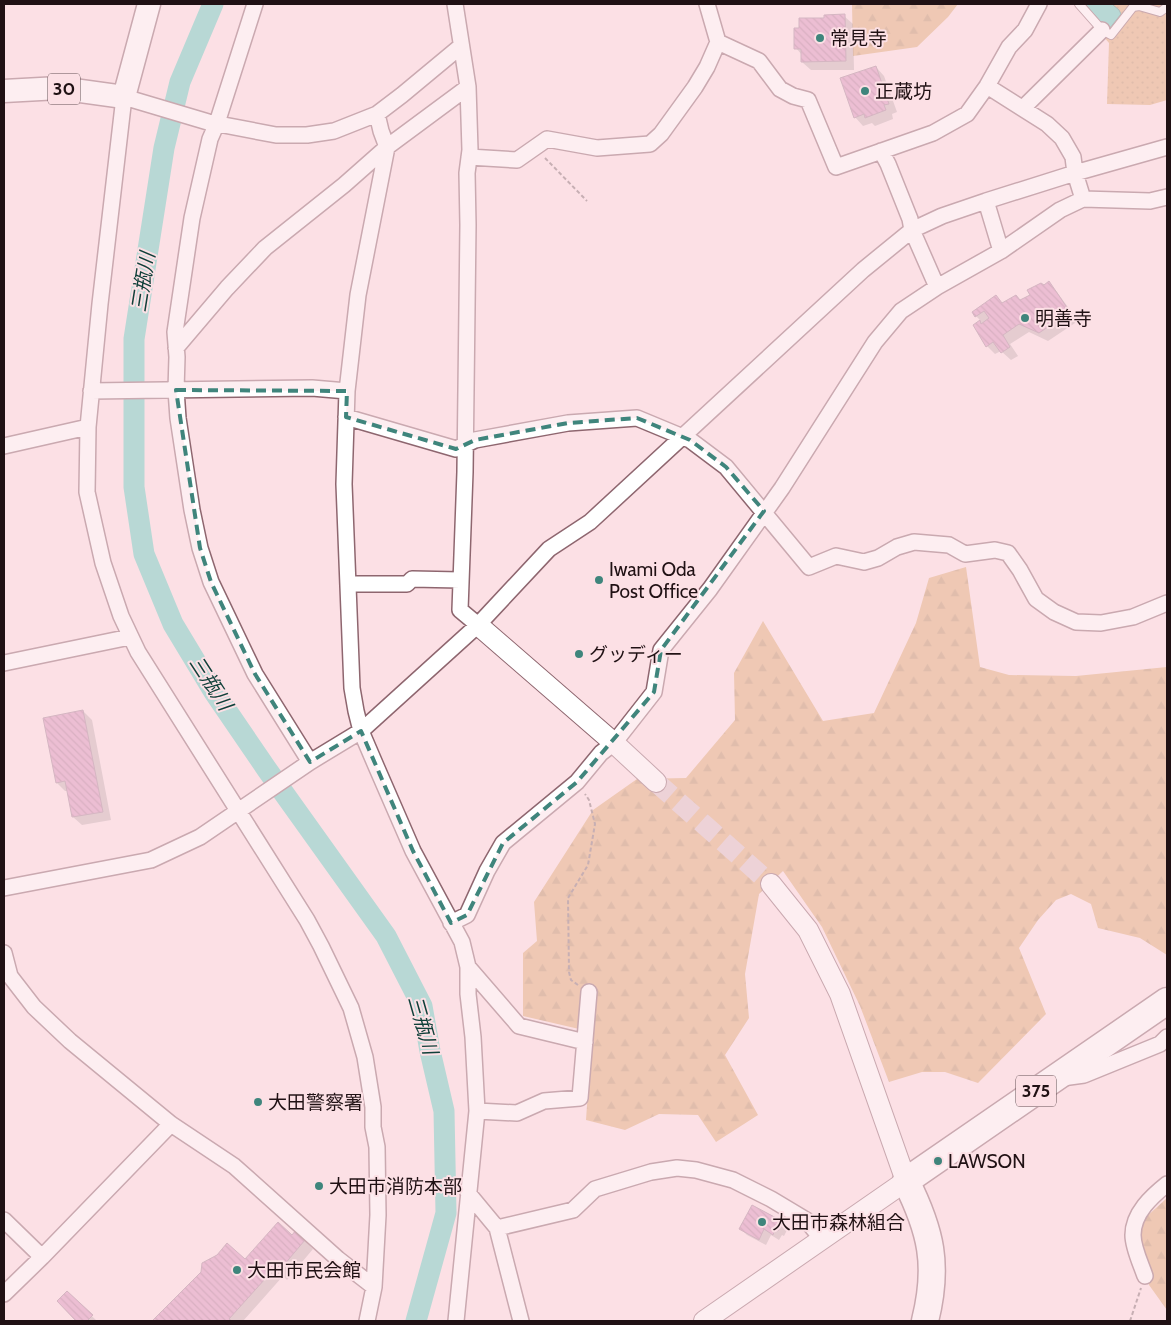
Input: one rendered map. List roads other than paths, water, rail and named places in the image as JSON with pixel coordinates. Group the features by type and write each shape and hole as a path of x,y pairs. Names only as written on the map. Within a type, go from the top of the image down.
{"highway":[{"name":"375","path":"906,1180 1167,1001"},
{"path":"906,1180 920,1209 930,1240 932,1271 930,1302 924,1321"}],"main road":[{"path":"130,99 149,4"},
{"name":"30","path":"4,91 58,88 130,99"}],"street":[{"path":"254,4 212,123 192,218 175,332 176,348 170,390 178,418 192,510 200,548 211,582 254,674 310,762"},
{"path":"455,4 468,87 470,150 467,173 465,444 460,610 614,743 656,782"},
{"path":"469,157 517,160 546,139 597,148 650,144 661,134 708,67 718,42 707,4"},
{"path":"718,42 758,60 780,89 793,96 808,100 836,167 933,132 967,114 987,86 1009,47 1025,30 1039,4"},
{"path":"1023,108 1102,30"},
{"path":"368,1321 374,1287 378,1215 377,1147 365,1056 351,1008 321,946 286,886 146,665 130,636 121,616 103,563 94,527 87,492 88,427 96,392 130,99 212,123 276,134 307,135 334,131 377,114 461,46"},
{"path":"987,86 1047,124 1062,138 1073,157 1075,173 1083,199"},
{"path":"176,348 227,288 265,248 344,185 387,147 468,87"},
{"path":"377,114 387,147 358,295 347,391 344,492 352,688 361,731 413,852 462,942 468,967 468,994 474,1046 477,1111 456,1321"},
{"path":"4,888 151,860 200,837 310,762 361,731 478,625 548,549 590,522 863,270 912,230 942,216 986,201 1167,147"},
{"path":"881,151 910,219 912,230 938,286"},
{"path":"451,923 467,915 487,871 503,843 577,782 601,754 614,743 654,692 661,650 710,589 782,488 876,342 901,311 938,286 1001,251 1060,210 1083,199 1150,201 1167,197"},
{"path":"986,201 1001,251"},
{"path":"96,392 312,388 347,391"},
{"path":"346,416 456,449 475,440 568,423 637,418 690,440 726,467 809,568 836,556 864,562 878,558 897,546 914,542 949,545 965,554 995,550 1008,553 1036,599 1054,612 1076,622 1101,623 1133,616 1167,603"},
{"path":"4,446 88,427"},
{"path":"349,584 407,584 412,579 460,580"},
{"path":"4,663 130,636"},
{"path":"704,1321 906,1180 840,994 808,930 771,884"},
{"path":"4,953 10,976 34,1007 70,1041 171,1124 234,1166 338,1259 374,1287"},
{"path":"468,967 519,1026 585,1042"},
{"path":"477,1111 517,1113 544,1101 580,1098 589,992"},
{"path":"1053,1080 1084,1075 1160,1044 1167,1037"},
{"path":"4,1294 171,1124"},
{"path":"497,1228 573,1210 595,1189 651,1172 677,1168 696,1170 733,1180 806,1220 822,1239"},
{"path":"1145,1276 1133,1235 1136,1220 1153,1196 1167,1184"},
{"path":"468,1193 497,1228 521,1321"},
{"path":"4,1220 42,1257"}],"lane":[{"path":"1079,4 1102,30 1111,34 1134,7 1138,6 1160,12 1167,7"}],"water":[{"path":"1085,4 1112,4 1121,14 1107,29"}],"waterway":[{"name":"三瓶川","path":"213,4 180,82 164,148 134,339 134,487 144,554 173,624 214,692 386,936 422,1006 444,1111 446,1213 416,1321"}],"tunnel":[{"path":"656,782 771,884"}],"place":[{"name":"常見寺","path":"820,38"},
{"name":"正蔵坊","path":"865,91"},
{"name":"明善寺","path":"1025,318"},
{"name":"Iwami Oda Post Office","path":"599,580"},
{"name":"グッディー","path":"579,654"},
{"name":"大田警察署","path":"258,1102"},
{"name":"LAWSON","path":"938,1161"},
{"name":"大田市消防本部","path":"319,1186"},
{"name":"大田市森林組合","path":"762,1222"},
{"name":"大田市民会館","path":"237,1270"}]}
